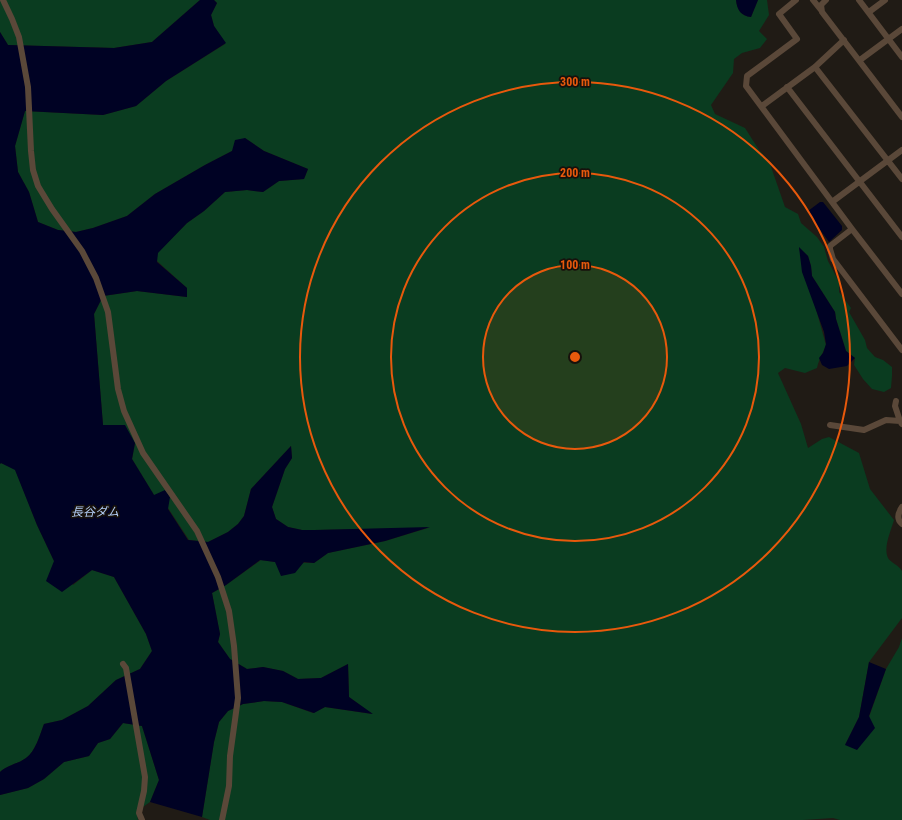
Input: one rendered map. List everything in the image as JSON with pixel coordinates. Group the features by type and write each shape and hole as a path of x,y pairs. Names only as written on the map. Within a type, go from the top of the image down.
{"street":[{"path":"3,0 19,37 28,87 32,163 38,186 52,209 82,251 96,278 108,312 118,389 126,418 142,453 197,532 218,577 229,611 234,646 238,698 230,756 229,786 222,820"},
{"path":"796,0 779,14 797,39 747,76 746,86 852,229 902,293"},
{"path":"813,0 902,117"},
{"path":"822,12 821,5 826,0"},
{"path":"859,0 902,57"},
{"path":"869,12 885,0"},
{"path":"860,60 902,29"},
{"path":"762,106 815,67 844,40"},
{"path":"815,67 902,179"},
{"path":"787,87 902,237"},
{"path":"832,202 902,150"},
{"path":"852,229 830,246 833,259 902,350"},
{"path":"896,343 902,338"},
{"path":"896,401 895,406 901,423"},
{"path":"830,425 864,430 886,420 901,423"},
{"path":"902,507 898,513 898,517 902,524"},
{"path":"124,666 145,777 139,813 142,820"}],"green space":[{"path":"0,0 200,0 152,42 114,48 8,45 0,32"},
{"path":"214,0 736,0 740,12 751,17 758,0 767,0 769,15 759,31 767,39 760,48 742,53 734,59 733,73 711,105 715,114 745,128 759,150 769,161 785,207 798,214 801,223 817,237 824,247 828,261 839,282 839,292 851,308 849,312 865,340 867,348 875,357 883,360 892,367 891,388 884,392 872,389 863,379 854,365 855,358 846,351 835,312 812,276 808,256 799,248 826,345 817,368 805,373 785,368 778,373 801,424 808,448 822,439 829,437 859,453 870,489 894,520 886,549 889,560 902,571 902,618 869,662 859,717 845,745 869,717 886,669 899,647 902,638 902,820 840,820 833,818 803,820 210,820 202,817 214,742 219,722 228,711 243,704 264,701 282,702 313,713 325,707 372,714 349,697 348,664 321,678 298,679 283,671 263,667 247,669 230,659 218,642 220,634 212,593 261,560 275,562 314,563 328,553 385,541 428,528 302,530 288,527 276,519 272,507 285,469 292,458 291,446 251,489 244,516 238,524 228,532 208,542 189,540 168,508 154,495 132,459 135,443 103,425 94,314 103,296 137,291 187,297 187,288 157,261 157,253 187,223 204,211 225,192 247,190 263,192 279,181 304,179 308,169 264,151 245,138 232,151 155,194 127,216 93,228 76,232 58,230 38,222 29,192 18,172 15,146 25,111 103,115 136,106 166,81 225,44 214,26 211,15 217,3"},
{"path":"1,463 15,469 37,525 54,561 73,585 92,570 114,577 146,634 152,651 140,669 116,680 88,706 62,720 44,724 32,752 23,760 0,772 0,464"},
{"path":"123,723 142,726 159,780 150,802 140,809 137,815 138,820 0,820 0,795 28,788 44,779 64,762 89,756 98,743 110,739"}],"water":[{"name":"長谷ダム","path":"200,0 214,0 217,3 211,15 214,26 226,43 166,81 136,106 103,115 25,111 15,146 18,172 29,192 38,222 58,230 76,232 93,228 127,216 155,194 232,151 235,140 245,138 264,151 308,169 304,179 279,181 263,192 247,190 225,192 204,211 187,223 158,253 157,262 187,288 187,297 137,291 103,296 94,314 103,425 125,425 135,443 132,459 154,495 165,490 170,497 168,509 188,540 208,542 228,532 238,524 244,516 251,489 291,446 292,458 285,469 272,507 276,519 288,527 302,530 315,530 430,527 385,541 328,553 314,563 304,562 295,573 281,576 275,562 260,560 226,585 212,593 220,634 218,642 230,659 247,669 263,667 283,671 298,679 321,678 348,664 349,697 373,714 325,707 314,713 282,702 264,701 243,704 228,711 219,722 214,742 202,817 150,802 159,780 142,726 123,723 110,739 98,743 89,756 64,762 44,779 28,788 0,795 0,772 23,760 32,752 44,724 62,720 88,706 116,680 140,669 152,651 146,634 114,577 92,570 62,592 46,581 54,561 37,525 15,470 1,463 0,464 0,32 8,45 114,48 152,42"},
{"path":"736,0 758,0 751,17 740,12 737,7"},
{"path":"820,202 823,202 842,226 842,230 829,242 808,213 808,211"},
{"path":"799,247 808,256 812,276 835,312 846,351 855,358 847,366 829,369 822,365 819,358 823,353 826,344 824,332 802,272"},
{"path":"869,662 886,669 869,716 875,728 857,750 845,745 859,717"}]}
